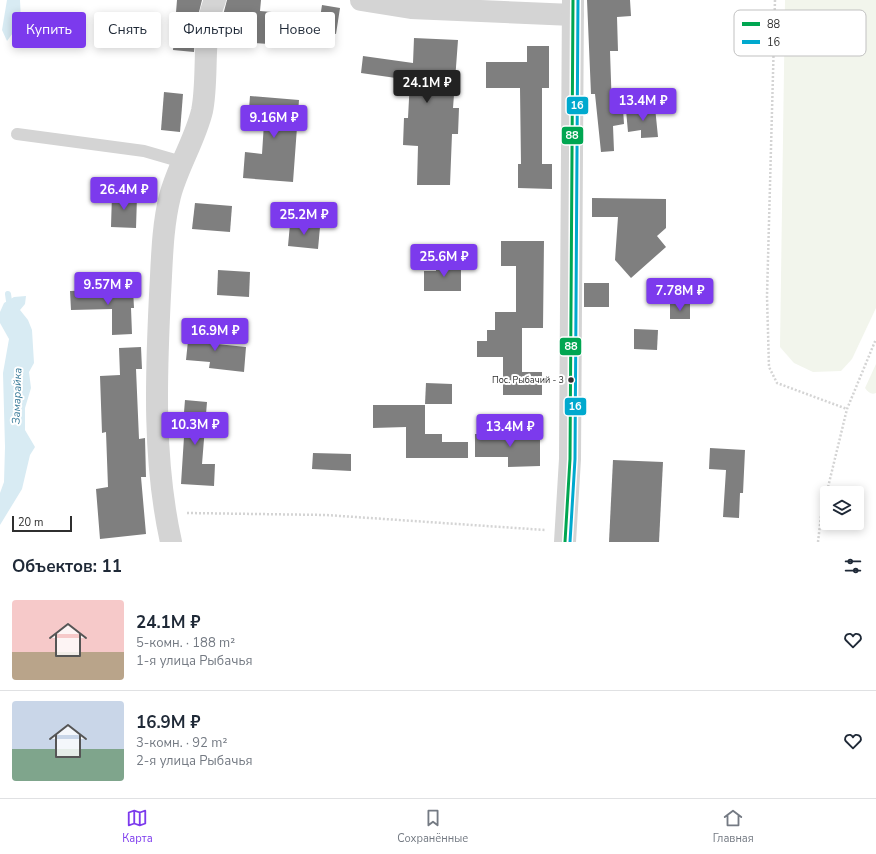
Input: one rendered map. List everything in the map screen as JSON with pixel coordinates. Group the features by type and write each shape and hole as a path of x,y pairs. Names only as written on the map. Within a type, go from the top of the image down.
{"street":[{"path":"171,542 164,513 157,448 158,340 164,236 170,195 182,162 197,129 202,109 208,30 215,0"},
{"path":"361,0 411,8 573,8 570,459 565,537"}],"lane":[{"path":"17,134 144,151 182,162"}],"path":[{"path":"775,0 775,10"},
{"path":"773,56 767,296 769,367 777,382 847,409"},
{"path":"818,542 821,516 847,409 876,339"},
{"path":"164,513 197,512 326,515 565,537"}],"shaded area":[{"path":"785,0 876,0 876,308 852,359 841,371 813,372 794,363 780,347 784,56 866,56 866,10 785,10"},
{"path":"876,364 876,393 873,394 868,392 865,388"}],"water":[{"path":"7,0 20,0 21,12 12,12 12,34 7,41 2,30"},
{"path":"26,296 25,304 20,310 28,320 32,330 34,363 29,372 31,388 25,408 25,430 35,447 30,455 22,489 0,525 0,493 4,482 5,447 3,373 9,339 0,323 0,312 4,303 14,297"}],"building":[{"path":"177,0 202,0 199,12 176,12"},
{"path":"227,0 261,0 260,11 272,12 265,12 265,44 257,43 257,12 224,12"},
{"path":"587,0 630,0 631,16 617,17 618,51 610,51 612,110 623,109 624,124 613,126 614,151 601,152 595,94 591,94"},
{"path":"322,5 340,8 336,34 335,12 321,12"},
{"path":"414,38 458,40 453,108 459,108 458,134 452,134 450,185 417,185 418,146 403,145 404,118 408,118 410,80 361,73 363,56 413,63"},
{"path":"527,46 549,46 549,88 542,88 542,164 552,164 552,189 518,188 518,164 521,164 520,88 486,88 486,62 527,62"},
{"path":"173,48 194,48 194,52 173,50"},
{"path":"164,92 183,94 180,132 161,130"},
{"path":"250,96 299,100 293,182 243,178 245,152 262,154 264,123 248,122"},
{"path":"655,107 658,137 641,138 641,130 628,132 626,110"},
{"path":"112,194 137,196 136,228 111,227"},
{"path":"592,198 666,199 666,228 657,236 666,247 631,278 615,260 618,217 592,217"},
{"path":"195,203 232,206 230,232 192,229"},
{"path":"290,224 320,227 318,249 288,246"},
{"path":"501,241 544,241 543,328 522,328 522,372 542,372 542,395 503,395 503,357 477,357 477,341 487,341 487,330 495,330 495,312 516,312 516,266 501,266"},
{"path":"436,264 461,264 461,291 424,291 424,271 436,271"},
{"path":"218,270 250,272 249,297 217,295"},
{"path":"584,283 609,283 609,307 584,307"},
{"path":"133,289 134,308 131,308 132,334 112,335 112,309 71,310 70,291"},
{"path":"670,304 690,304 690,319 670,319"},
{"path":"634,329 658,330 657,350 634,349"},
{"path":"189,331 218,333 217,344 246,347 244,372 209,368 210,362 186,360"},
{"path":"141,347 142,369 136,369 139,439 145,438 146,477 141,477 146,534 100,539 96,489 108,487 106,432 102,433 100,376 120,375 119,348"},
{"path":"426,383 452,384 452,404 425,404"},
{"path":"185,400 207,402 202,464 215,464 214,486 181,484 184,437 182,437"},
{"path":"373,405 425,405 425,434 442,434 442,442 468,442 468,458 406,458 406,427 373,428"},
{"path":"475,434 540,434 540,466 508,467 508,457 475,457"},
{"path":"710,448 745,450 743,493 740,493 739,518 723,517 726,470 709,469"},
{"path":"313,453 351,454 351,471 312,469"},
{"path":"613,460 663,462 659,542 609,542"}],"waterway":[{"name":"Замарайка","path":"8,294 10,308"}],"transit line":[{"name":"88","path":"565,542 570,459 573,0"},
{"name":"16","path":"570,542 575,459 578,0"}],"place":[{"name":"Пос. Рыбачий - 3","path":"571,380"}]}
